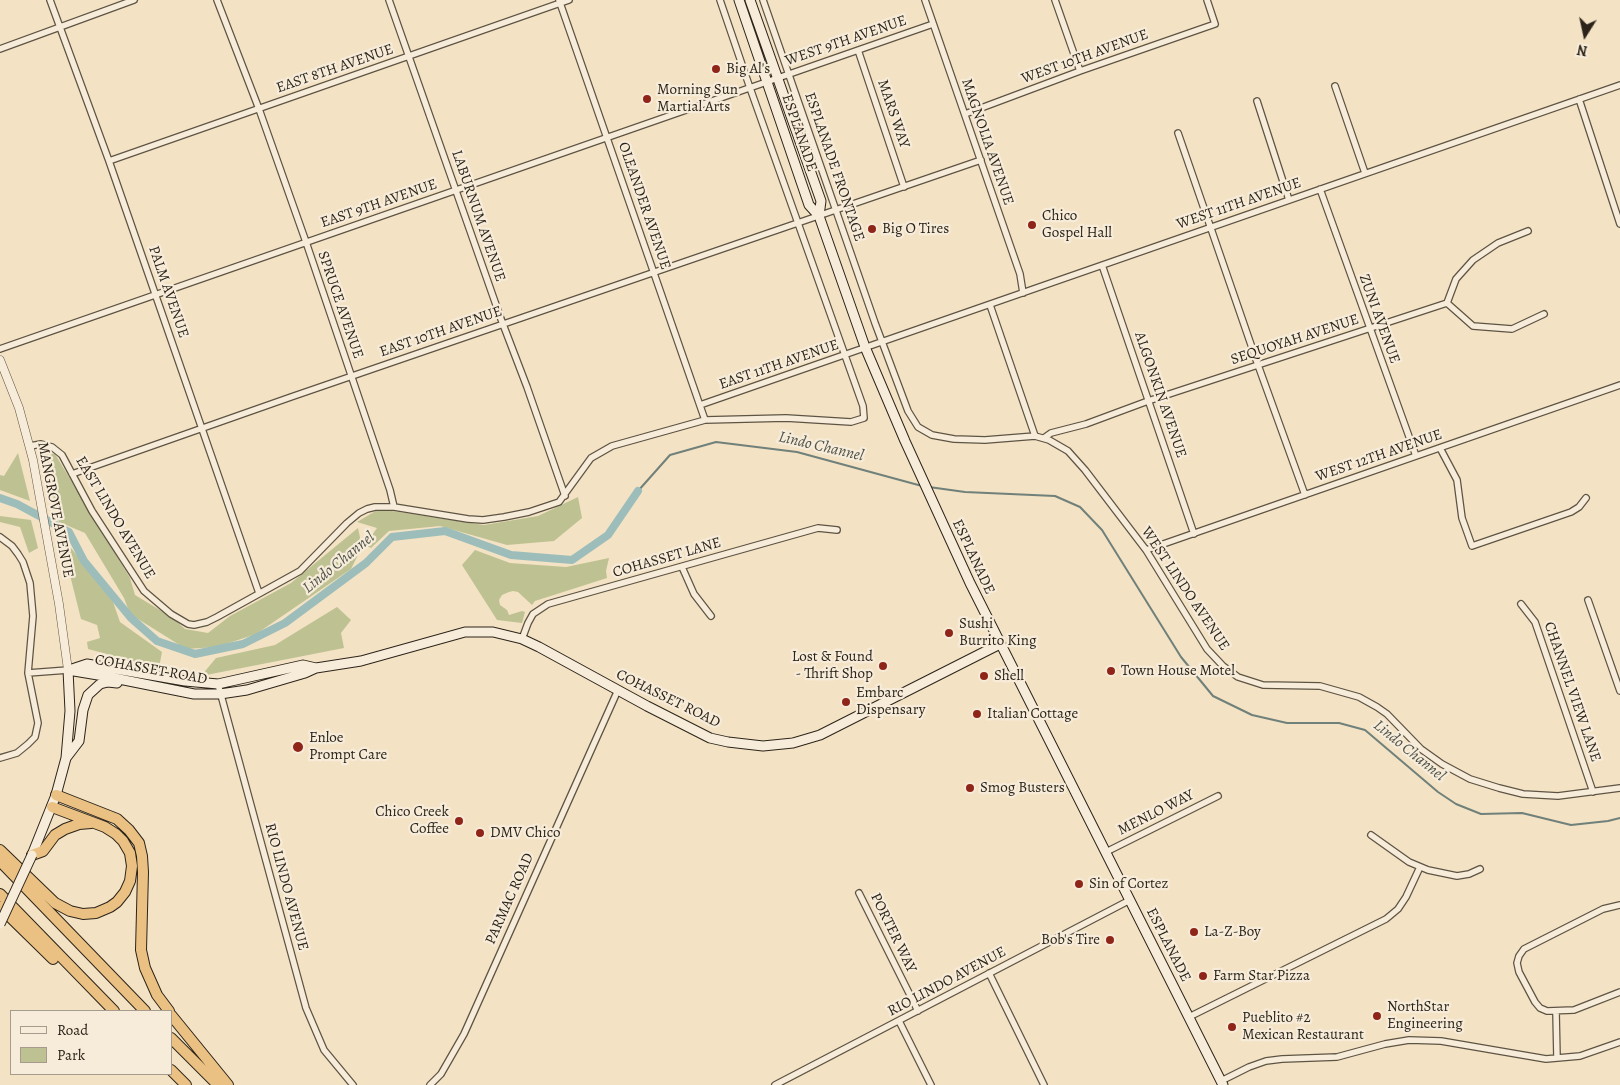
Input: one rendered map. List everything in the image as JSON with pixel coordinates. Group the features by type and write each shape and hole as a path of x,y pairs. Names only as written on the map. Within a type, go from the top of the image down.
{"highway":[{"path":"56,794 117,819 139,842 143,872 142,950 145,968 157,995 168,1010"},
{"path":"0,850 55,903 76,912 96,913 117,902 125,892 130,881 132,866 130,853 123,841 116,834 95,823 52,807"},
{"path":"32,855 43,851 55,835 66,829 79,824 95,823"},
{"path":"0,861 145,1010"},
{"path":"0,894 113,1010"},
{"path":"0,907 78,983 100,997"},
{"path":"172,1016 228,1085"},
{"path":"172,1039 218,1085"},
{"path":"172,1071 186,1085"}],"main road":[{"name":"ESPLANADE","path":"739,0 809,205 819,216 865,347 905,441 1000,644 1222,1083"},
{"name":"ESPLANADE","path":"750,0 821,202 819,216"},
{"name":"COHASSET ROAD","path":"68,670 194,694 220,694 247,690 305,674 316,668 361,660 465,632 493,632 522,639 710,738 747,745 778,745 806,740 820,735 1000,644"},
{"name":"COHASSET ROAD","path":"68,670 87,664 185,681 218,684 302,664 316,668"},
{"path":"0,924 52,807 66,758 70,710 68,670"},
{"path":"66,758 79,741 84,702 93,688 108,682 131,685 143,684"}],"street":[{"name":"PALM AVENUE","path":"50,0 156,294 259,593"},
{"path":"0,49 134,0"},
{"name":"SPRUCE AVENUE","path":"217,0 306,242 390,490 394,507"},
{"name":"LABURNUM AVENUE","path":"389,0 565,496"},
{"name":"EAST 8TH AVENUE","path":"109,161 569,0"},
{"path":"720,0 844,355"},
{"name":"ESPLANADE FRONTAGE","path":"763,0 882,342"},
{"name":"MAGNOLIA AVENUE","path":"925,0 1020,274 1024,292"},
{"path":"1055,0 1080,71"},
{"name":"WEST 10TH AVENUE","path":"965,114 1080,71 1215,24 1207,0"},
{"name":"OLEANDER AVENUE","path":"560,2 705,420"},
{"name":"WEST 9TH AVENUE","path":"767,83 933,24"},
{"name":"MARS WAY","path":"858,50 904,187"},
{"name":"EAST 9TH AVENUE","path":"0,349 767,83"},
{"name":"WEST 11TH AVENUE","path":"865,347 1620,85"},
{"path":"1334,86 1365,173"},
{"path":"1579,99 1620,224"},
{"path":"1257,100 1289,200"},
{"path":"1178,133 1305,495"},
{"path":"819,216 980,160"},
{"name":"ZUNI AVENUE","path":"1320,189 1416,456"},
{"name":"EAST 10TH AVENUE","path":"72,474 819,216"},
{"path":"1528,231 1498,243 1473,260 1456,279 1447,303 1473,326 1512,329 1544,314"},
{"name":"ALGONKIN AVENUE","path":"1102,266 1194,534"},
{"name":"SEQUOYAH AVENUE","path":"1044,438 1051,433 1086,424 1148,401 1447,303"},
{"path":"990,305 1034,436"},
{"name":"WEST LINDO AVENUE","path":"882,342 908,412 922,431 938,437 958,440 1034,436 1044,438 1063,448 1080,463 1146,550 1207,649 1223,666 1238,677 1263,685 1320,686 1359,698 1387,714 1421,749 1433,758 1460,774 1506,790 1535,795 1558,796 1620,788"},
{"name":"EAST 11TH AVENUE","path":"700,405 865,347"},
{"name":"EAST LINDO AVENUE","path":"30,446 41,444 52,447 62,455 92,511 138,583 152,599 171,614 188,624 199,624 218,617 300,571 347,523 359,513 375,507 394,507 468,519 483,520 504,517 551,506 559,502 591,458 612,446 705,420 786,418 851,422 864,418 863,406 844,355"},
{"name":"MANGROVE AVENUE","path":"0,360 14,394 30,446 59,604 68,670"},
{"name":"WEST 12TH AVENUE","path":"1146,550 1620,386"},
{"path":"1440,448 1457,480 1462,518 1472,546 1571,512 1579,507 1586,498"},
{"name":"COHASSET LANE","path":"522,639 533,614 548,604 818,528 836,530"},
{"path":"0,537 12,546 18,554 25,566 30,583 33,616 28,673 38,724 35,737 17,753 0,758"},
{"path":"682,567 694,594 711,616"},
{"path":"1588,600 1620,691"},
{"name":"CHANNEL VIEW LANE","path":"1521,604 1534,622 1593,792"},
{"path":"28,673 68,670"},
{"name":"RIO LINDO AVENUE","path":"218,684 306,1008 324,1050 353,1085"},
{"name":"PARMAC ROAD","path":"430,1085 441,1074 464,1034 618,690"},
{"name":"MENLO WAY","path":"1106,852 1218,796"},
{"path":"1371,835 1401,858 1420,867 1457,876 1469,874 1480,869"},
{"path":"1189,1018 1386,919 1398,909 1406,897 1420,867"},
{"name":"PORTER WAY","path":"859,893 918,1011"},
{"name":"RIO LINDO AVENUE","path":"775,1085 1130,900"},
{"path":"1620,905 1603,908 1524,949 1517,963 1519,972 1537,1006 1543,1010 1556,1012 1581,1008 1620,992"},
{"path":"989,973 1044,1085"},
{"path":"1556,1012 1557,1058"},
{"path":"899,1021 931,1085"},
{"path":"1222,1083 1243,1070 1266,1061 1337,1057 1385,1044 1409,1040 1441,1041 1534,1057 1557,1058 1588,1054 1620,1042"}],"green space":[{"path":"18,453 30,501 0,490 0,475 4,476"},
{"path":"44,453 55,454 130,578 135,595 173,618 185,629 208,633 230,616 291,583 358,528 362,547 351,569 256,634 217,647 186,649 130,614 124,598 85,533 59,522"},
{"path":"578,497 582,518 554,541 507,545 440,526 389,531 371,548 365,545 377,528 357,522 379,509 484,525 538,516"},
{"path":"0,516 31,520 38,548 29,553 20,527 0,522"},
{"path":"71,548 112,599 120,622 162,652 159,668 88,649 87,642 100,638 97,625 81,619 64,551"},
{"path":"475,550 510,563 566,567 609,558 606,571 607,578 535,601 532,605 518,592 509,592 502,595 499,600 500,605 507,610 509,615 522,611 525,612 522,623 497,620 462,565"},
{"path":"337,607 351,620 341,633 344,648 201,676 216,658 275,645"}],"waterway":[{"name":"Lindo Channel","path":"638,491 670,455 716,442 797,452 922,486"},
{"name":"Lindo Channel","path":"929,487 965,492 1055,496 1080,507 1102,530 1181,657 1213,696 1252,715 1287,723 1339,723 1365,730 1438,792 1456,804 1481,814 1522,813 1571,825 1620,818"},
{"name":"Lindo Channel","path":"0,498 17,504 69,532 84,561 131,618 157,641 195,654 243,644 285,623 366,563 392,537 445,531 511,555 572,560 608,535 638,491"}],"place":[{"name":"Big Al's","path":"716,69"},
{"name":"Morning Sun Martial Arts","path":"647,99"},
{"name":"Chico Gospel Hall","path":"1032,225"},
{"name":"Big O Tires","path":"872,229"},
{"name":"Sushi Burrito King","path":"949,633"},
{"name":"Lost & Found - Thrift Shop","path":"883,666"},
{"name":"Town House Motel","path":"1111,671"},
{"name":"Shell","path":"984,676"},
{"name":"Embarc Dispensary","path":"846,702"},
{"name":"Italian Cottage","path":"977,714"},
{"name":"Enloe Prompt Care","path":"298,747"},
{"name":"Smog Busters","path":"970,788"},
{"name":"Chico Creek Coffee","path":"459,821"},
{"name":"DMV Chico","path":"480,833"},
{"name":"Sin of Cortez","path":"1079,884"},
{"name":"La-Z-Boy","path":"1194,932"},
{"name":"Bob's Tire","path":"1110,940"},
{"name":"Farm Star Pizza","path":"1203,976"},
{"name":"NorthStar Engineering","path":"1377,1016"},
{"name":"Pueblito #2 Mexican Restaurant","path":"1232,1027"}]}
